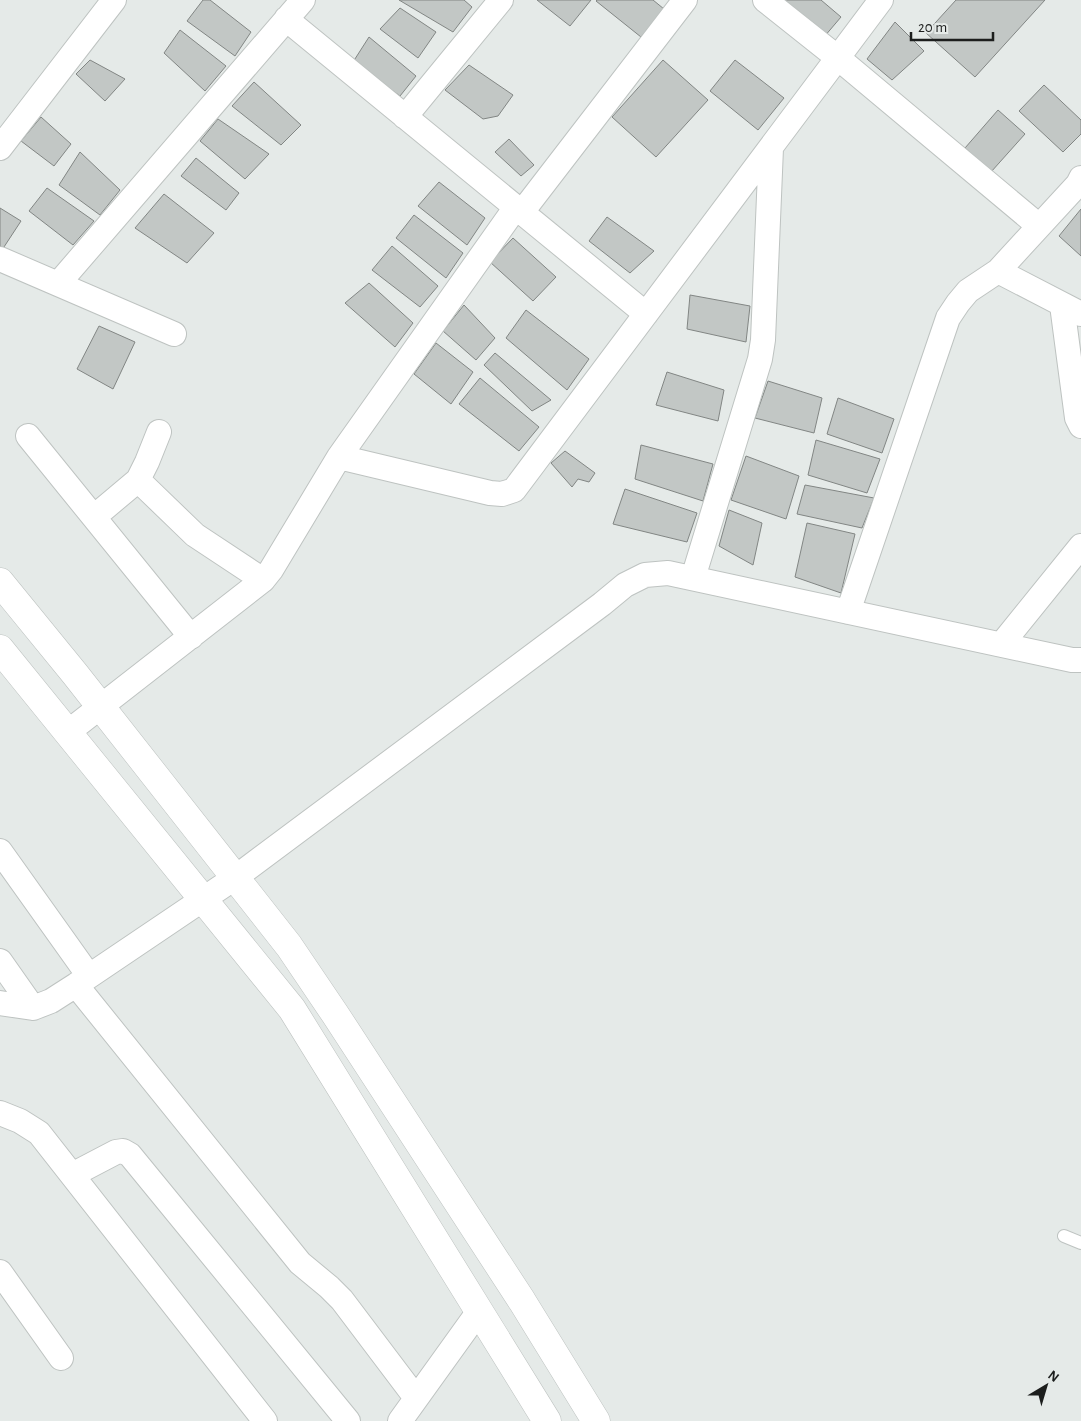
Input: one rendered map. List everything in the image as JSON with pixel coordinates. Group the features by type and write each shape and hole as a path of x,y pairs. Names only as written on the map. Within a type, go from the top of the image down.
{"street":[{"path":"4,134 114,0"},
{"path":"58,284 303,0"},
{"path":"406,117 501,0"},
{"path":"68,732 263,580 271,570 339,457 519,210 685,0"},
{"path":"765,0 838,58 1039,226"},
{"path":"339,457 490,493 502,494 514,490 881,0"},
{"path":"286,19 646,314"},
{"path":"693,578 760,359 763,340 771,148"},
{"path":"848,612 948,318 968,291 998,271 1078,184 1081,178"},
{"path":"0,259 174,334"},
{"path":"998,271 1072,309 1077,418 1081,426"},
{"path":"94,517 138,480 159,432"},
{"path":"28,436 192,637"},
{"path":"138,480 195,535 263,580"},
{"path":"1002,645 1081,546"},
{"path":"0,1003 33,1008 51,1001 82,981 236,877 625,585 645,575 668,573 1072,660 1081,660"},
{"path":"0,582 101,706 289,946 335,1014 596,1421"},
{"path":"0,649 292,1009 547,1421"},
{"path":"0,851 82,981 300,1263 342,1300 416,1398"},
{"path":"0,961 33,1008"},
{"path":"0,1113 20,1121 39,1133 265,1421"},
{"path":"72,1175 116,1152 123,1151 130,1155 348,1421"},
{"path":"0,1272 61,1358"},
{"path":"400,1421 479,1311"},
{"path":"498,1342 532,1319"}],"lane":[{"path":"1064,1236 1081,1243"}],"building":[{"path":"203,0 210,0 251,32 235,56 187,21"},
{"path":"399,0 464,0 472,7 453,32"},
{"path":"537,0 591,0 570,26"},
{"path":"597,0 653,0 664,9 641,37"},
{"path":"781,0 821,0 841,17 824,37"},
{"path":"956,0 1045,0 975,77 926,33"},
{"path":"400,8 436,32 418,58 380,29"},
{"path":"895,22 924,51 892,80 867,59"},
{"path":"180,30 226,66 205,91 164,53"},
{"path":"369,37 416,76 400,96 353,62"},
{"path":"90,60 125,79 105,101 76,74"},
{"path":"663,60 708,100 656,157 612,117"},
{"path":"735,60 784,98 758,130 710,91"},
{"path":"469,65 513,95 498,116 483,119 445,90"},
{"path":"254,82 301,125 281,145 232,106"},
{"path":"1044,85 1081,120 1081,134 1063,152 1019,111"},
{"path":"998,110 1025,134 991,172 965,148"},
{"path":"41,117 71,144 54,166 21,141"},
{"path":"218,119 269,154 245,179 200,141"},
{"path":"509,139 534,165 521,176 495,152"},
{"path":"80,152 120,190 100,215 59,185"},
{"path":"196,158 239,193 226,210 181,176"},
{"path":"439,182 485,218 467,245 418,206"},
{"path":"47,188 94,221 73,245 29,211"},
{"path":"164,194 214,233 187,263 135,228"},
{"path":"0,208 21,221 2,250 0,249"},
{"path":"1081,209 1081,256 1059,236"},
{"path":"414,215 463,253 446,278 396,238"},
{"path":"607,217 654,251 630,273 589,241"},
{"path":"513,238 556,277 533,301 490,262"},
{"path":"392,246 438,286 420,307 372,270"},
{"path":"369,283 413,323 395,347 345,303"},
{"path":"690,295 750,306 746,342 687,329"},
{"path":"464,305 495,338 476,360 443,331"},
{"path":"526,310 589,359 567,390 506,338"},
{"path":"99,326 135,342 113,389 77,369"},
{"path":"436,343 473,372 451,404 414,374"},
{"path":"495,353 551,400 532,411 484,365"},
{"path":"667,372 724,390 718,421 656,405"},
{"path":"480,378 539,427 519,451 459,404"},
{"path":"768,381 822,398 814,433 755,418"},
{"path":"838,398 894,419 882,453 827,434"},
{"path":"816,440 880,459 867,493 808,475"},
{"path":"641,445 713,464 703,501 635,479"},
{"path":"565,451 595,473 589,482 578,479 572,487 551,463"},
{"path":"746,456 799,476 786,519 731,500"},
{"path":"805,485 874,498 862,528 797,514"},
{"path":"625,489 697,513 687,542 613,524"},
{"path":"729,510 762,523 753,565 719,546"},
{"path":"807,523 855,534 841,593 795,577"}]}
